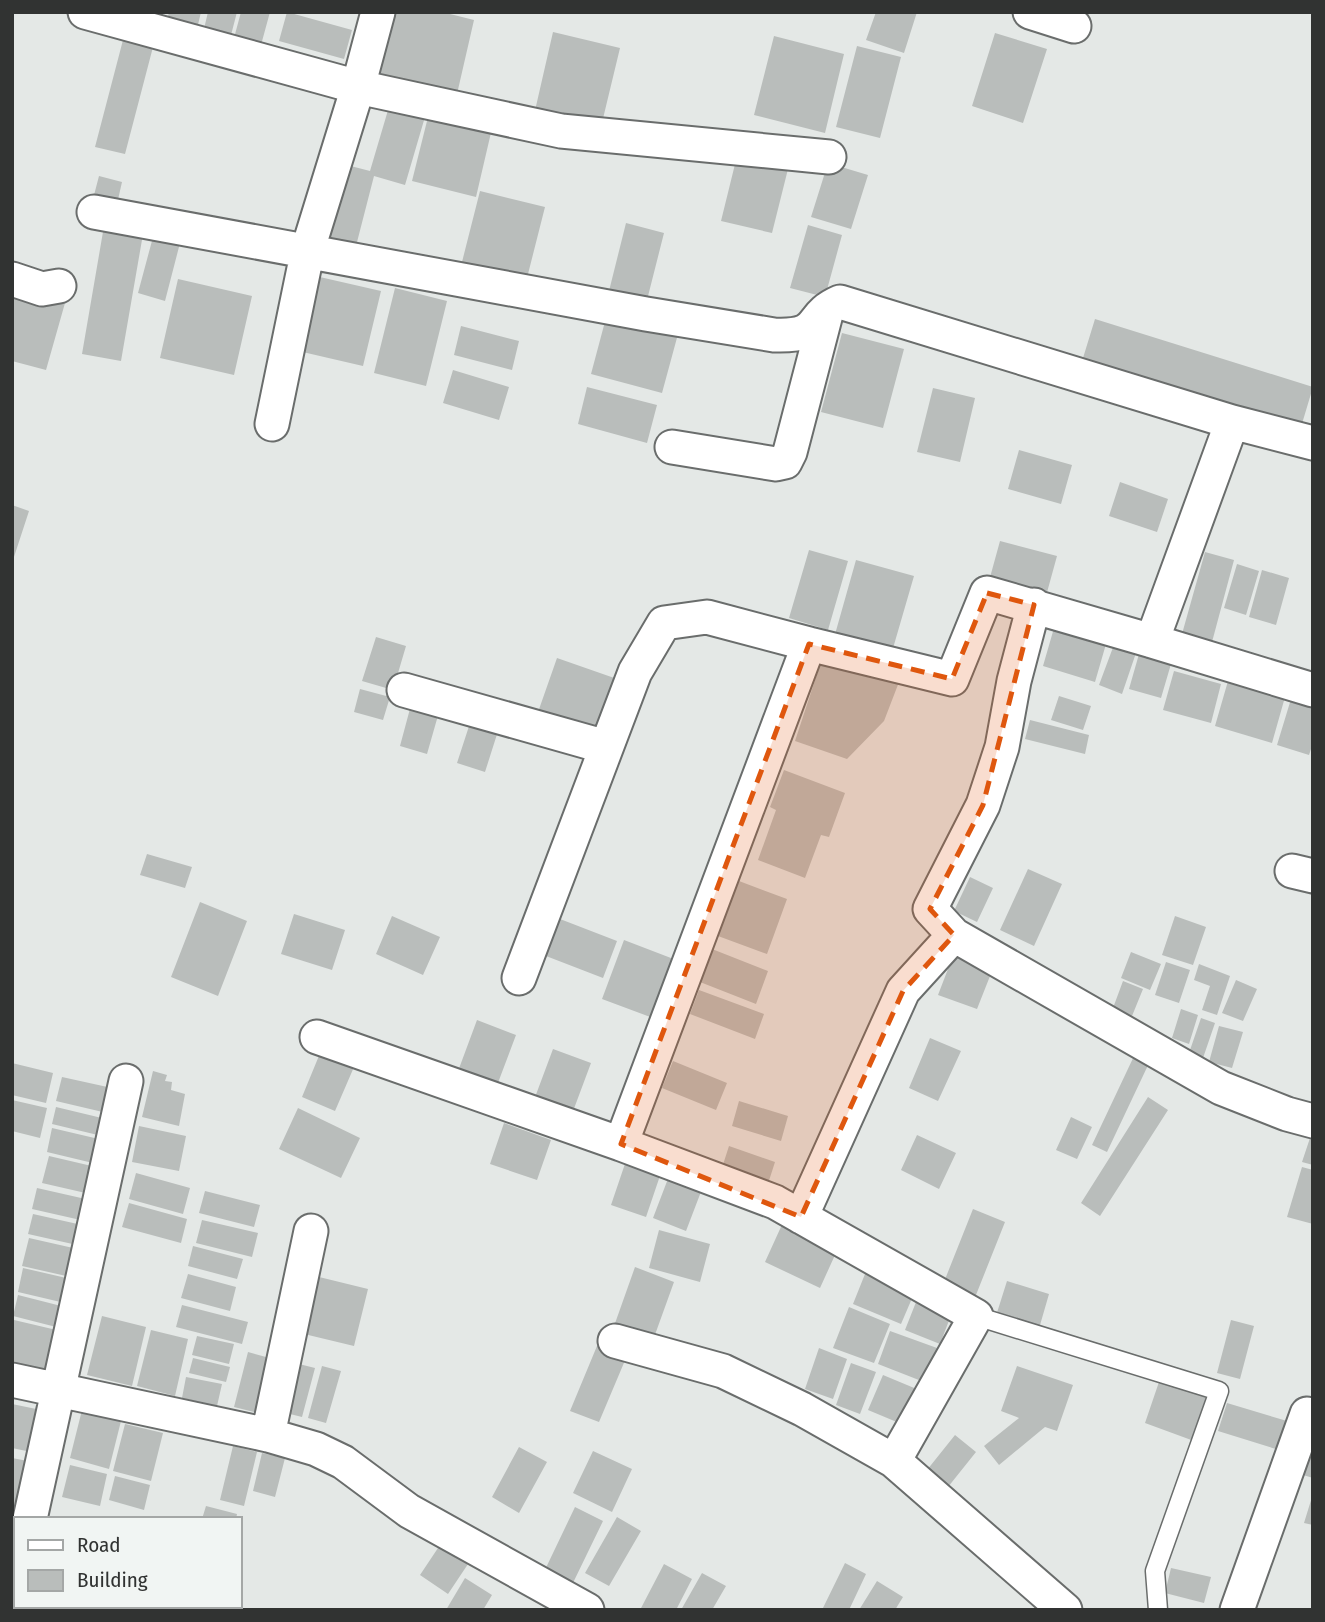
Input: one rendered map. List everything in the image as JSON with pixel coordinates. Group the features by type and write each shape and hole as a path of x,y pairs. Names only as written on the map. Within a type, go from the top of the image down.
{"street":[{"path":"85,12 358,87 561,131 829,157"},
{"path":"272,424 308,249 378,12"},
{"path":"1030,12 1074,26"},
{"path":"94,212 308,249 646,314 774,335 796,336 808,332 828,307 840,302 1233,422 1313,443"},
{"path":"12,279 43,289 59,286"},
{"path":"673,447 776,464 785,462 790,452 828,307"},
{"path":"1152,640 1233,422"},
{"path":"519,978 635,672 664,623 707,617 952,679 987,593 1313,690"},
{"path":"1034,605 1014,681 1002,747 983,806 930,909 954,935 1221,1088 1287,1114 1313,1121"},
{"path":"621,1143 808,644"},
{"path":"404,690 606,747"},
{"path":"801,1217 903,991 954,935"},
{"path":"317,1037 621,1143 775,1202 976,1316 894,1461"},
{"path":"30,1517 126,1081"},
{"path":"268,1435 312,1231"},
{"path":"615,1341 723,1371 802,1409 894,1461 1065,1610"},
{"path":"12,1380 268,1435 316,1449 343,1462 408,1511 587,1610"},
{"path":"1237,1610 1307,1414 1313,1416"}],"lane":[{"path":"976,1316 1219,1391 1155,1571 1158,1610"}],"highlighted area":[{"path":"987,593 1034,605 983,805 930,909 954,935 903,991 801,1217 621,1144 809,644 952,679"}],"building":[{"path":"169,12 201,12 197,29 167,21"},
{"path":"208,12 237,12 230,39 203,33"},
{"path":"241,12 270,12 261,45 234,38"},
{"path":"287,12 352,30 344,59 279,41"},
{"path":"393,12 442,12 474,20 457,94 379,76"},
{"path":"876,12 917,12 904,53 866,40"},
{"path":"553,32 620,48 600,131 534,115"},
{"path":"995,33 1047,49 1023,123 972,106"},
{"path":"774,36 844,54 825,133 754,115"},
{"path":"123,40 153,47 125,154 95,147"},
{"path":"857,46 901,57 880,138 836,127"},
{"path":"391,100 427,110 405,185 374,176 356,246 320,237 339,163 370,171"},
{"path":"430,109 493,124 476,197 412,181"},
{"path":"737,156 788,169 772,233 721,221"},
{"path":"828,163 868,175 851,229 811,217"},
{"path":"99,176 122,182 117,204 93,199"},
{"path":"480,191 545,207 527,278 462,262"},
{"path":"626,223 664,233 645,308 607,299"},
{"path":"808,225 842,235 825,297 790,288"},
{"path":"104,226 143,234 121,361 82,354"},
{"path":"153,237 180,243 165,301 138,293"},
{"path":"311,275 381,291 363,366 294,350"},
{"path":"178,279 252,296 234,375 160,358"},
{"path":"12,288 65,303 46,370 12,361"},
{"path":"395,288 447,301 426,386 374,373"},
{"path":"607,314 678,334 662,393 591,374"},
{"path":"1095,319 1313,387 1301,427 1083,358"},
{"path":"461,326 519,341 512,370 454,355"},
{"path":"842,333 904,349 883,428 821,412"},
{"path":"453,370 509,387 499,420 443,403"},
{"path":"587,387 657,405 647,443 578,424"},
{"path":"933,388 975,398 960,462 917,452"},
{"path":"1019,450 1072,465 1061,504 1008,489"},
{"path":"1120,482 1168,499 1157,532 1109,516"},
{"path":"12,505 29,511 13,560 12,560"},
{"path":"1000,541 1057,556 1046,596 989,581"},
{"path":"809,550 848,561 828,630 789,618"},
{"path":"1205,552 1234,560 1212,642 1182,634"},
{"path":"856,560 914,576 889,662 832,645"},
{"path":"1237,564 1259,571 1246,615 1224,608"},
{"path":"1262,570 1289,578 1276,625 1249,617"},
{"path":"1054,628 1106,644 1095,682 1043,666"},
{"path":"376,637 406,646 393,690 362,681"},
{"path":"1115,642 1137,650 1122,694 1099,685"},
{"path":"1139,654 1171,664 1161,698 1129,689"},
{"path":"823,656 899,682 884,721 847,759 795,741"},
{"path":"557,658 620,680 600,736 537,715"},
{"path":"1174,671 1221,684 1211,723 1163,710"},
{"path":"1228,681 1285,697 1272,743 1215,726"},
{"path":"360,689 390,697 383,720 354,712"},
{"path":"1059,696 1091,706 1083,730 1051,720"},
{"path":"1291,699 1313,706 1313,743 1309,755 1277,745"},
{"path":"411,705 439,712 427,754 400,746"},
{"path":"471,720 499,728 485,772 457,763"},
{"path":"1030,720 1089,735 1085,754 1025,739"},
{"path":"784,770 845,793 829,837 821,835 805,878 758,860 776,810 770,807"},
{"path":"147,854 192,867 185,888 140,875"},
{"path":"1028,869 1062,884 1034,946 1000,930"},
{"path":"970,877 993,888 977,922 954,911"},
{"path":"739,881 787,899 767,954 718,936"},
{"path":"200,902 247,921 218,996 171,977"},
{"path":"294,914 345,930 332,970 281,954"},
{"path":"392,916 440,937 423,975 376,954"},
{"path":"1175,916 1206,927 1193,965 1162,955"},
{"path":"560,919 617,941 603,978 546,956"},
{"path":"624,940 684,963 661,1021 602,999"},
{"path":"712,949 768,971 756,1004 700,982"},
{"path":"1131,952 1161,964 1150,990 1121,978"},
{"path":"953,956 992,971 977,1009 938,995"},
{"path":"1166,962 1190,970 1179,1003 1155,995"},
{"path":"1199,964 1230,976 1217,1015 1202,1010 1210,986 1194,980"},
{"path":"1236,980 1257,989 1243,1021 1222,1013"},
{"path":"1123,981 1143,989 1132,1016 1113,1008"},
{"path":"699,990 764,1014 755,1039 690,1014"},
{"path":"1181,1009 1198,1015 1189,1044 1172,1038"},
{"path":"1201,1018 1215,1023 1203,1058 1189,1053"},
{"path":"477,1020 516,1035 493,1096 454,1082"},
{"path":"1219,1026 1243,1032 1232,1068 1209,1062"},
{"path":"930,1038 961,1051 938,1101 909,1088"},
{"path":"323,1046 357,1060 335,1111 302,1097"},
{"path":"553,1049 591,1063 569,1122 531,1108"},
{"path":"1135,1054 1150,1061 1107,1152 1092,1145"},
{"path":"673,1061 727,1083 716,1110 662,1088"},
{"path":"12,1063 53,1073 46,1103 12,1095"},
{"path":"153,1071 167,1075 165,1081 172,1082 171,1090 185,1094 179,1126 142,1117"},
{"path":"62,1077 112,1088 107,1113 56,1101"},
{"path":"1148,1097 1168,1110 1100,1216 1081,1203"},
{"path":"12,1100 47,1108 40,1138 12,1131"},
{"path":"739,1101 788,1116 781,1141 732,1126"},
{"path":"56,1107 106,1119 102,1136 52,1124"},
{"path":"298,1108 360,1138 341,1178 279,1149"},
{"path":"1071,1117 1092,1127 1077,1159 1056,1150"},
{"path":"504,1123 551,1140 537,1180 490,1164"},
{"path":"139,1126 186,1136 179,1171 132,1162"},
{"path":"52,1128 103,1140 97,1164 47,1152"},
{"path":"1313,1129 1313,1165 1302,1162"},
{"path":"917,1135 956,1153 939,1189 901,1170"},
{"path":"729,1146 775,1162 765,1193 719,1177"},
{"path":"629,1152 664,1164 646,1217 611,1205"},
{"path":"49,1156 96,1167 90,1194 42,1183"},
{"path":"674,1163 707,1176 686,1231 653,1218"},
{"path":"1302,1167 1313,1170 1313,1224 1287,1217"},
{"path":"136,1173 190,1188 183,1214 129,1199"},
{"path":"37,1188 90,1200 85,1221 32,1209"},
{"path":"205,1191 260,1205 254,1227 199,1213"},
{"path":"129,1203 187,1219 181,1243 122,1227"},
{"path":"973,1209 1005,1222 972,1305 940,1292"},
{"path":"33,1214 82,1225 77,1245 28,1234"},
{"path":"785,1218 840,1244 820,1288 765,1262"},
{"path":"202,1220 258,1233 252,1257 196,1243"},
{"path":"659,1230 710,1244 700,1282 649,1268"},
{"path":"29,1238 82,1250 75,1278 22,1266"},
{"path":"193,1246 243,1259 237,1279 188,1266"},
{"path":"635,1267 674,1282 652,1343 613,1329"},
{"path":"23,1268 75,1280 69,1304 18,1292"},
{"path":"867,1269 916,1289 901,1324 853,1304"},
{"path":"188,1274 236,1287 230,1311 181,1298"},
{"path":"315,1276 368,1289 354,1346 300,1333"},
{"path":"1007,1281 1049,1294 1038,1332 995,1319"},
{"path":"18,1295 69,1308 64,1329 13,1316"},
{"path":"918,1297 953,1310 940,1344 905,1330"},
{"path":"182,1305 248,1322 242,1344 176,1327"},
{"path":"849,1307 890,1324 874,1363 833,1348"},
{"path":"102,1316 146,1327 132,1386 87,1375"},
{"path":"14,1320 65,1332 55,1373 12,1363"},
{"path":"1231,1320 1254,1326 1240,1379 1217,1373"},
{"path":"151,1330 188,1339 175,1396 137,1386"},
{"path":"890,1331 937,1348 924,1382 878,1364"},
{"path":"197,1336 234,1344 229,1364 192,1355"},
{"path":"597,1346 626,1358 599,1422 570,1411"},
{"path":"819,1348 847,1359 833,1399 805,1389"},
{"path":"248,1352 277,1360 262,1414 234,1407"},
{"path":"193,1358 230,1367 226,1382 189,1373"},
{"path":"291,1362 315,1368 302,1417 278,1411"},
{"path":"851,1363 876,1372 860,1414 836,1405"},
{"path":"322,1366 341,1371 326,1423 308,1418"},
{"path":"1017,1366 1073,1385 1057,1431 1045,1427 999,1465 984,1446 1019,1418 1001,1411"},
{"path":"883,1375 919,1390 904,1425 868,1410"},
{"path":"186,1377 222,1384 217,1406 182,1398"},
{"path":"1160,1379 1210,1397 1194,1441 1145,1423"},
{"path":"1227,1403 1287,1421 1279,1450 1218,1431"},
{"path":"12,1404 46,1411 36,1453 12,1448"},
{"path":"82,1410 121,1421 109,1469 70,1458"},
{"path":"125,1424 163,1433 151,1481 113,1471"},
{"path":"1313,1429 1313,1478 1290,1471"},
{"path":"955,1435 976,1452 948,1487 927,1470"},
{"path":"233,1446 257,1452 244,1506 220,1500"},
{"path":"519,1447 547,1462 519,1513 492,1497"},
{"path":"593,1451 632,1469 612,1512 573,1493"},
{"path":"262,1453 285,1458 275,1497 253,1491"},
{"path":"12,1458 33,1462 22,1511 12,1509"},
{"path":"70,1465 107,1474 100,1506 62,1497"},
{"path":"115,1476 150,1485 144,1510 109,1500"},
{"path":"1313,1497 1313,1525 1304,1523"},
{"path":"206,1506 237,1514 236,1517 203,1517"},
{"path":"575,1507 603,1521 571,1587 543,1574"},
{"path":"12,1516 16,1517 12,1547"},
{"path":"617,1517 641,1531 609,1586 585,1573"},
{"path":"442,1542 470,1561 448,1594 420,1575"},
{"path":"845,1563 866,1574 849,1610 822,1610"},
{"path":"664,1564 692,1579 676,1610 640,1610"},
{"path":"1171,1568 1211,1577 1204,1603 1165,1593"},
{"path":"702,1573 726,1586 712,1610 681,1610"},
{"path":"465,1578 492,1595 483,1610 446,1610"},
{"path":"877,1581 903,1597 895,1610 859,1610"},
{"path":"38,1608 74,1608 74,1610"}]}
